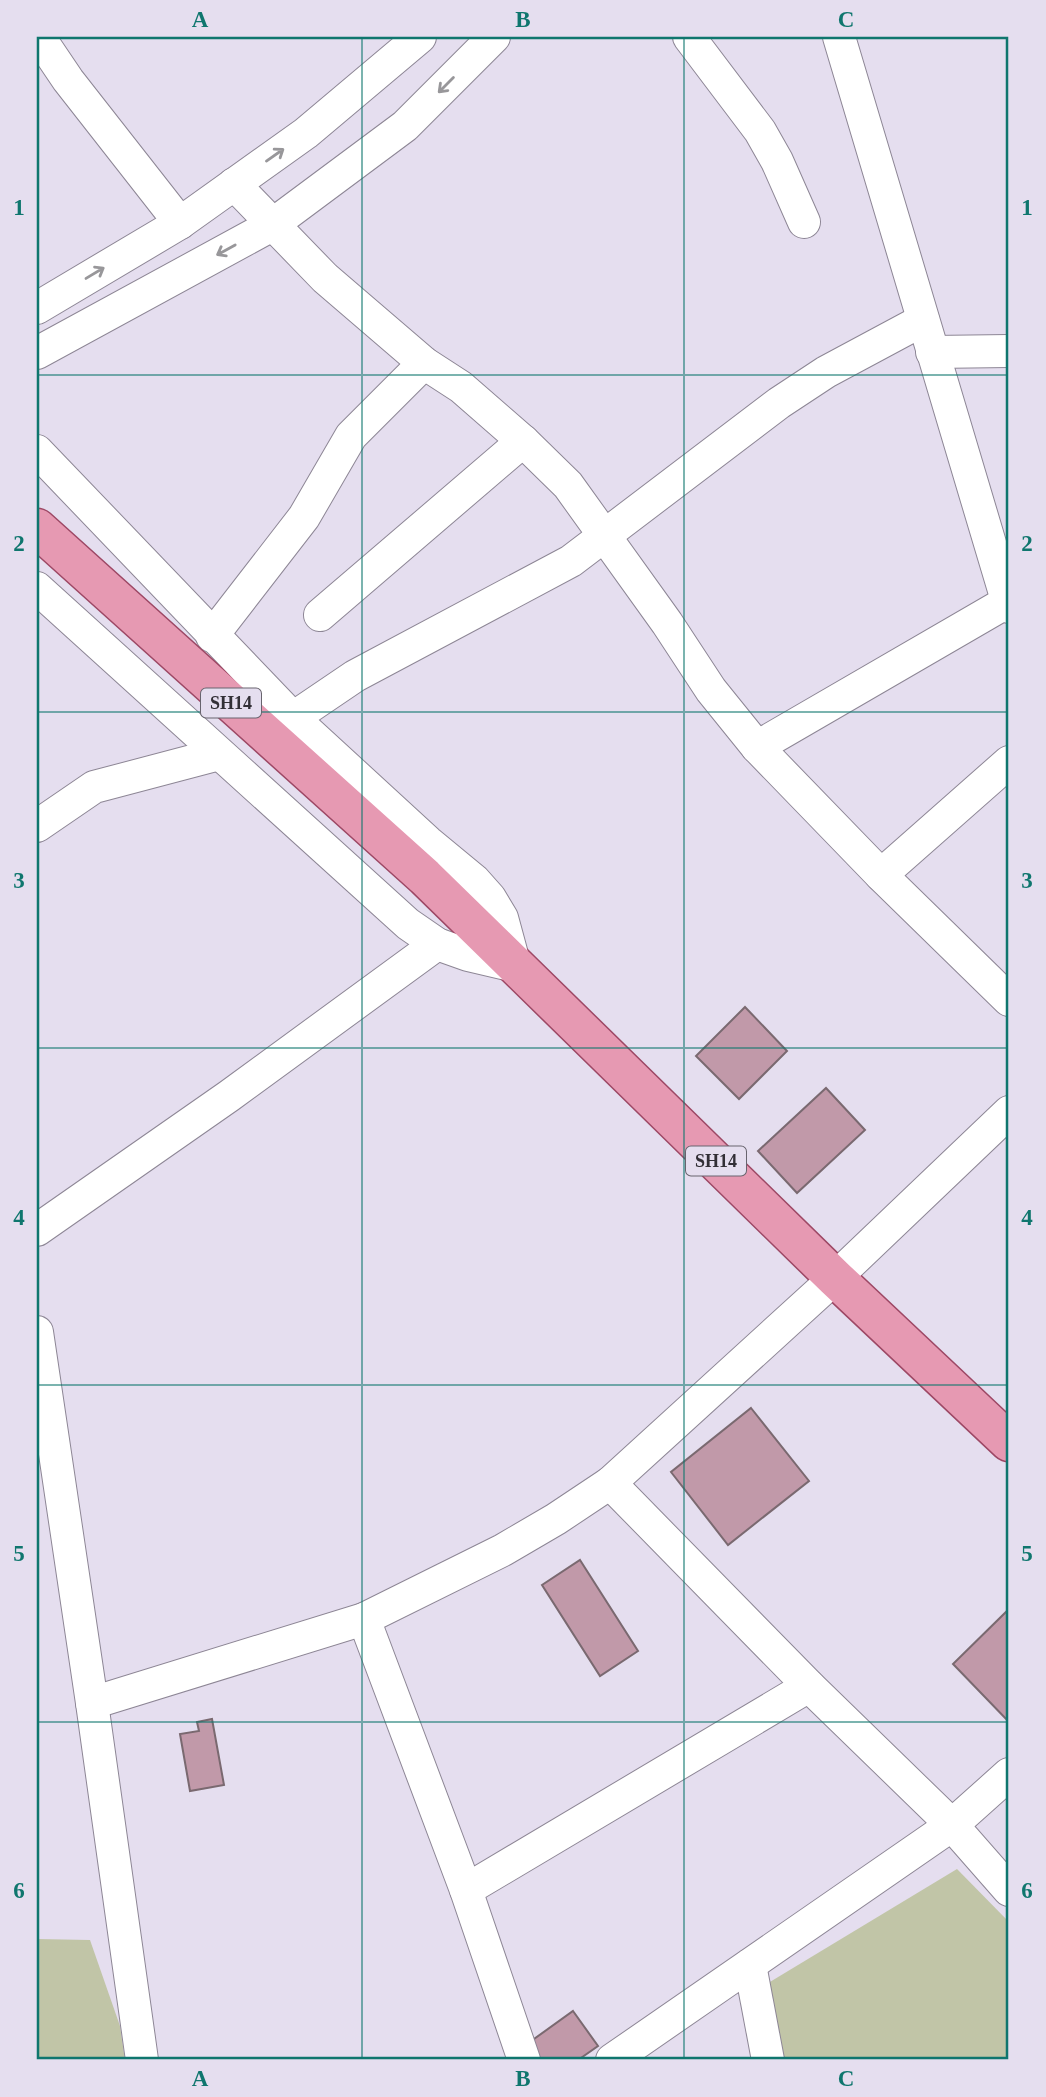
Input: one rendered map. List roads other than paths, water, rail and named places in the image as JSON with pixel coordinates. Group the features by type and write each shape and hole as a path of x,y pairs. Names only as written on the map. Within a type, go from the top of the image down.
{"main road":[{"name":"SH14","path":"37,528 425,877 835,1278 1009,1442"}],"street":[{"path":"39,37 114,141 180,223"},
{"path":"37,308 180,223 306,133 421,37"},
{"path":"37,353 272,225 405,127 494,37"},
{"path":"689,37 760,131 777,161 804,222"},
{"path":"757,747 1008,605 839,37"},
{"path":"234,184 325,278 424,363 461,387 568,485 667,623 711,690 757,747 881,875 1009,1000"},
{"path":"293,719 355,676 571,561 791,395 825,372 923,320"},
{"path":"932,352 1009,351"},
{"path":"212,636 304,517 351,436 424,363"},
{"path":"320,615 523,441"},
{"path":"37,451 293,719 428,842 474,880 490,898 502,918 515,965 468,955 437,944 408,924 37,588"},
{"path":"37,826 94,787 219,754"},
{"path":"881,875 1009,762"},
{"path":"37,1230 229,1096 437,944"},
{"path":"92,1703 364,1619 503,1550 556,1520 610,1483 835,1278 1009,1112"},
{"path":"37,1332 142,2060"},
{"path":"610,1483 809,1686 952,1825 1009,1890"},
{"path":"364,1619 466,1890 524,2060"},
{"path":"466,1890 809,1686"},
{"path":"612,2060 952,1825 1009,1774"},
{"path":"750,1965 768,2060"}]}
